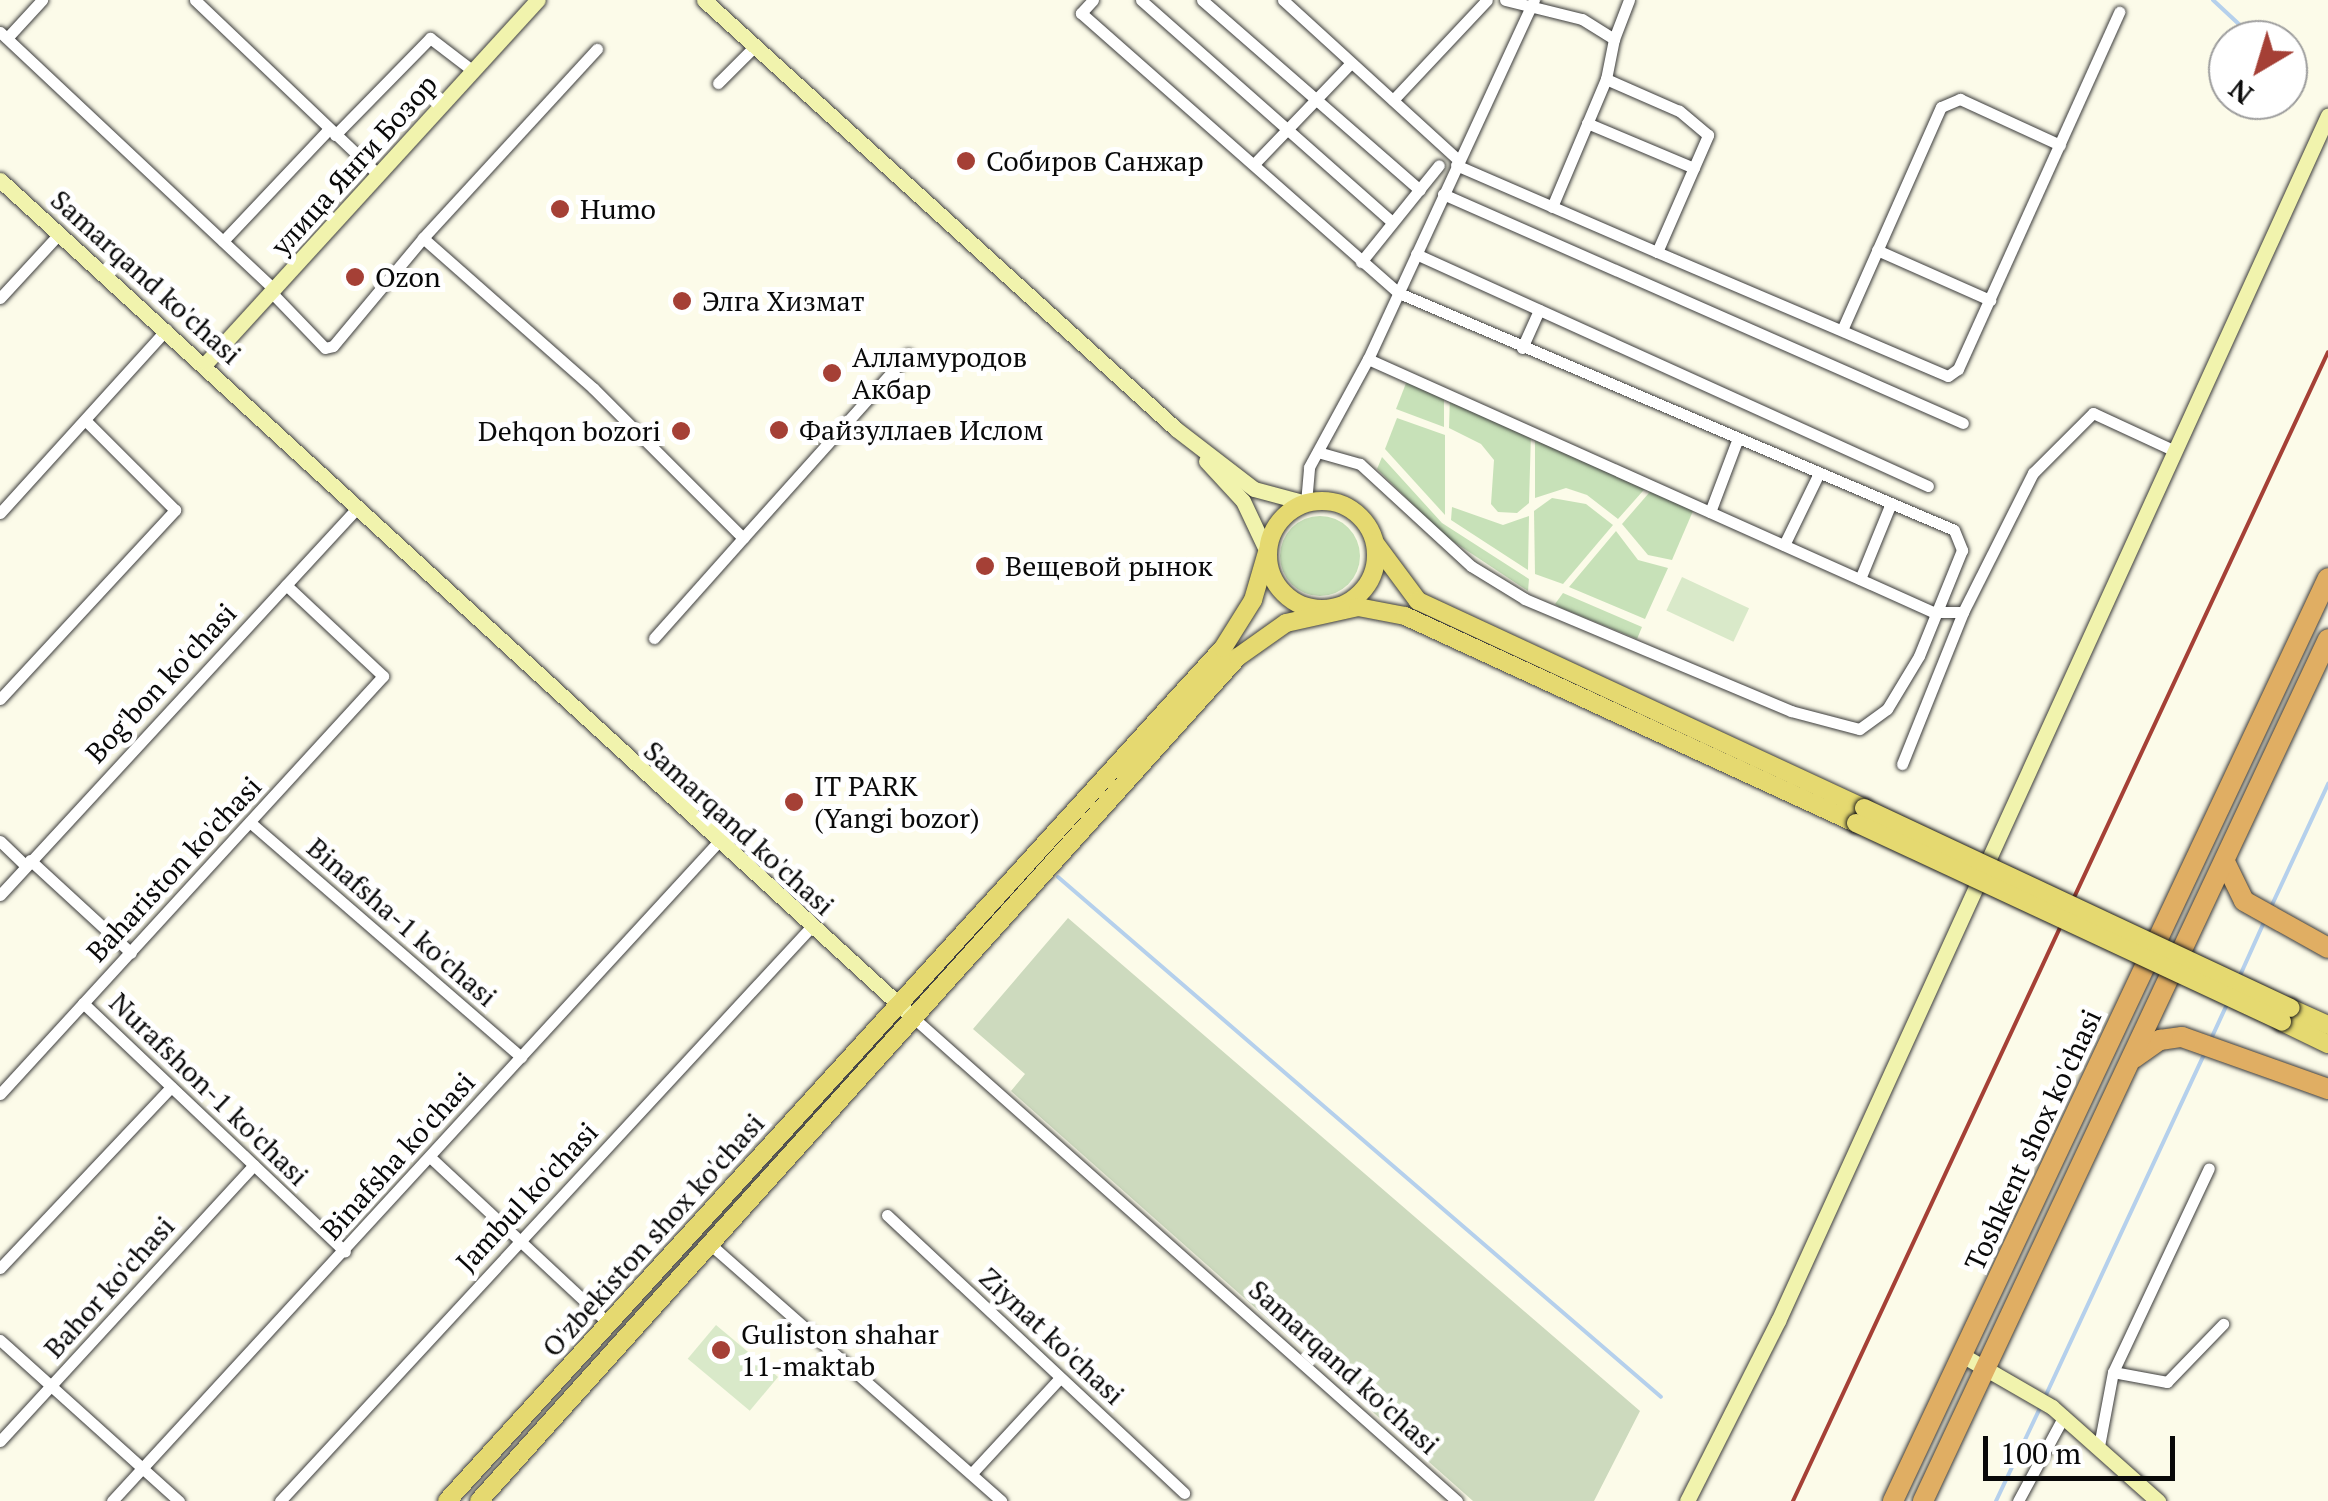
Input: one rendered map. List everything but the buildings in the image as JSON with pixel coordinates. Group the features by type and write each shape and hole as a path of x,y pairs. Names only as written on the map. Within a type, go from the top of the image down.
{"highway":[{"name":"Toshkent shox ko'chasi","path":"1893,1501 2328,578"},
{"name":"Toshkent shox ko'chasi","path":"1924,1501 2325,653"},
{"path":"2225,862 2233,889 2253,906 2328,948"},
{"path":"2132,1060 2160,1040 2192,1040 2328,1089"}],"main road":[{"path":"1025,877 1235,633 1282,518 1306,503 1345,506 1361,518 1418,601 2286,1015 2328,1044"},
{"path":"1059,839 1238,656 1286,624 1333,609 1368,585 1375,543"},
{"path":"1267,552 1270,572 1286,596 1303,607 1382,610 1426,624 1860,815"},
{"name":"O'zbekiston shox ko'chasi","path":"447,1501 900,1006 1025,877"},
{"name":"O'zbekiston shox ko'chasi","path":"479,1501 916,1020 1025,877"},
{"path":"2286,1015 2328,1025"}],"street":[{"path":"42,0 4,35 223,241 325,348 333,346 423,238 597,49"},
{"name":"улица Янги Бозор","path":"206,363 538,0"},
{"path":"704,0 1176,429 1243,501 1267,552"},
{"path":"1093,0 1081,13 1399,292 1891,504 1962,540 1919,656 1887,709 1859,728 1792,711 1525,599 1471,566 1360,464 1318,452"},
{"path":"1140,0 1392,222"},
{"path":"1202,0 1420,190"},
{"path":"1283,0 1457,163 1948,376 1958,370 2119,12"},
{"path":"1393,100 1487,0"},
{"path":"1505,0 1532,3 1582,19 1614,40"},
{"path":"1552,207 1606,79 1614,40 1629,0"},
{"path":"201,2 378,175"},
{"path":"1176,429 1254,488 1306,503 1318,452 1368,359 1532,3"},
{"path":"223,241 424,41 430,38 473,71"},
{"path":"718,83 755,46"},
{"path":"1254,164 1350,63"},
{"path":"1606,79 1706,127 1694,168 1657,252"},
{"path":"1842,330 1941,106 1960,99 2060,145"},
{"path":"1687,1501 1778,1321 2045,726 2328,114"},
{"path":"1587,123 1694,168"},
{"path":"1361,262 1439,165"},
{"name":"Samarqand ko'chasi","path":"0,180 206,363 811,927 1456,1501"},
{"path":"1443,194 1963,423"},
{"path":"0,298 60,233"},
{"path":"423,238 593,388 744,538"},
{"path":"1878,250 1990,300"},
{"path":"1416,254 1928,486"},
{"path":"1522,348 1540,310"},
{"path":"0,513 167,329"},
{"path":"654,638 908,354"},
{"path":"1368,359 1933,612 1962,612"},
{"path":"1902,764 1962,612 2033,473 2092,413 2172,450"},
{"path":"0,699 176,510 86,421"},
{"path":"1710,512 1738,438"},
{"path":"1784,545 1820,473"},
{"path":"1860,579 1891,504"},
{"name":"Bog'bon ko'chasi","path":"0,894 359,506"},
{"name":"Bahariston ko'chasi","path":"0,1094 252,824 382,676 286,585"},
{"name":"Binafsha-1 ko'chasi","path":"252,824 521,1057"},
{"path":"0,841 131,952"},
{"name":"Binafsha ko'chasi","path":"112,1501 718,842"},
{"name":"Jambul ko'chasi","path":"280,1501 811,927"},
{"name":"Nurafshon-1 ko'chasi","path":"83,1003 344,1252"},
{"path":"0,1268 172,1087"},
{"path":"430,1157 610,1324"},
{"name":"Bahor ko'chasi","path":"0,1441 254,1165"},
{"path":"2098,1446 2113,1372 2209,1168"},
{"name":"Ziynat ko'chasi","path":"887,1215 1184,1493"},
{"path":"711,1245 1001,1501"},
{"path":"2113,1372 2157,1382 2176,1377 2223,1324"},
{"path":"0,1340 179,1501"},
{"path":"1962,1355 2058,1411 2158,1501"},
{"path":"972,1474 1060,1378"},
{"path":"2018,1501 2058,1411"}],"green space":[{"path":"1408,378 1444,395 1444,427 1396,409"},
{"path":"1450,396 1531,433 1529,503 1517,513 1498,512 1491,504 1494,460 1481,444 1449,428"},
{"path":"1397,418 1445,435 1445,515 1385,449"},
{"path":"1535,435 1650,483 1618,519 1587,495 1566,488 1535,498"},
{"path":"1382,457 1442,523 1529,579 1528,591 1445,536 1377,469"},
{"path":"1655,486 1696,504 1672,560 1648,555 1622,524"},
{"path":"1552,498 1586,504 1613,525 1563,584 1535,574 1534,511"},
{"path":"1452,507 1503,525 1529,516 1528,570 1451,520"},
{"path":"1320,516 1335,519 1348,528 1357,541 1357,571 1348,584 1335,593 1320,596 1305,593 1292,584 1283,571 1280,556 1283,541 1292,528 1305,519"},
{"path":"1616,531 1638,560 1668,568 1645,619 1569,587"},
{"path":"1682,577 1749,608 1733,642 1666,611"},
{"path":"1563,593 1642,627 1637,639 1559,607 1555,604"},
{"path":"1068,918 1640,1411 1594,1501 1473,1501 1011,1091 1025,1074 973,1029"},
{"path":"716,1325 778,1377 750,1411 688,1359"}],"waterway":[{"path":"2213,0 2234,20"},
{"path":"2271,907 2328,784"},
{"path":"1058,877 1661,1397"},
{"path":"2238,980 2265,920"},
{"path":"2211,1039 2228,1002"},
{"path":"2045,1397 2205,1052"},
{"path":"1996,1501 2041,1406"}],"railway":[{"path":"1793,1501 2328,352"}],"place":[{"name":"Собиров Санжар","path":"966,161"},
{"name":"Humo","path":"560,209"},
{"name":"Ozon","path":"355,277"},
{"name":"Элга Хизмат","path":"682,301"},
{"name":"Алламуродов Акбар","path":"832,373"},
{"name":"Файзуллаев Ислом","path":"779,430"},
{"name":"Dehqon bozori","path":"681,431"},
{"name":"Вещевой рынок","path":"985,566"},
{"name":"IT PARK (Yangi bozor)","path":"794,802"},
{"name":"Guliston shahar 11-maktab","path":"721,1350"}]}
